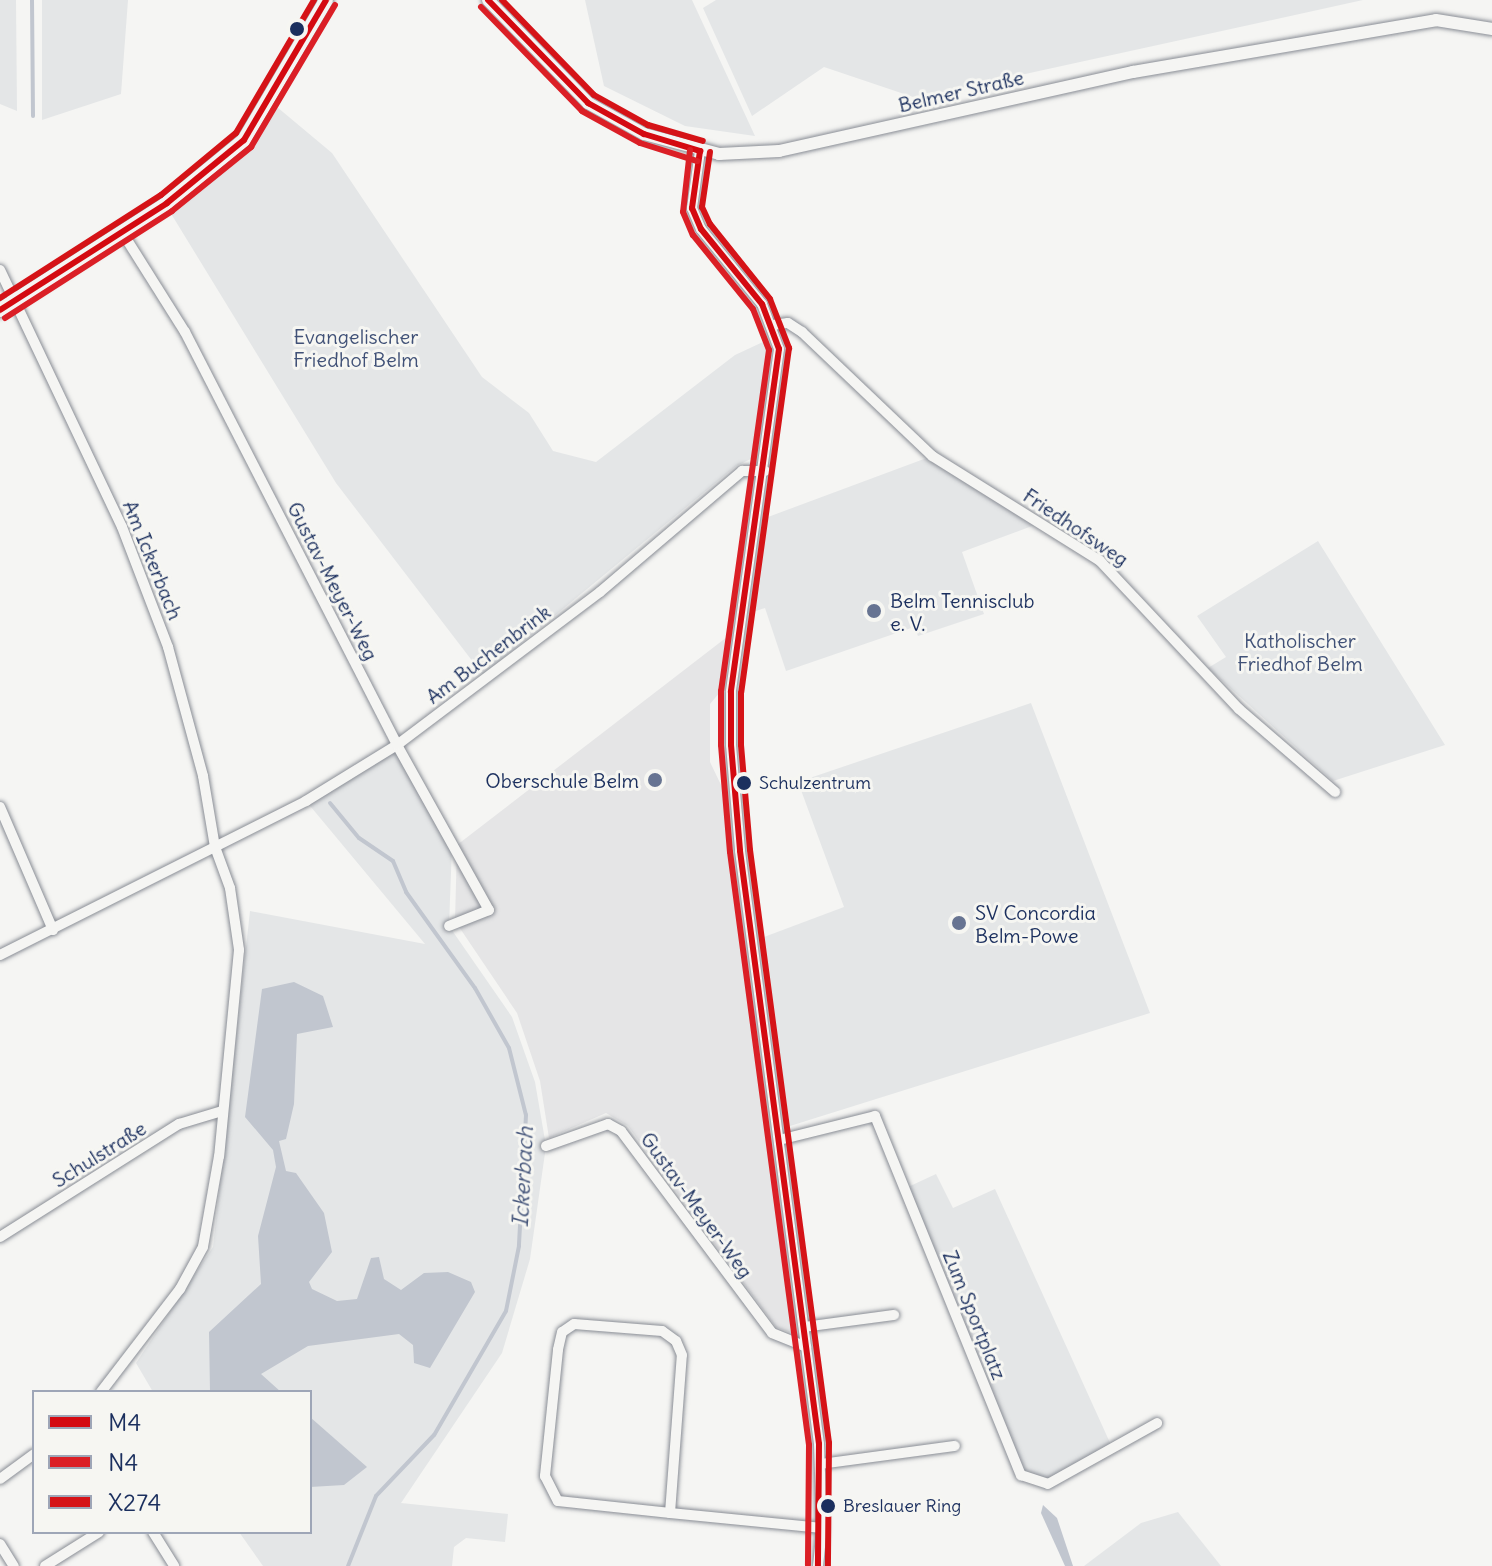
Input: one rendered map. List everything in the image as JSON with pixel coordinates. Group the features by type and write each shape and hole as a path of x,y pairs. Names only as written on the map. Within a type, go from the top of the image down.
{"main road":[{"path":"0,310 122,232 244,140 326,0"}],"street":[{"name":"Belmer Straße","path":"488,0 588,103 644,134 700,151 779,151 1133,72 1436,20 1490,28"},
{"path":"700,151 692,208 701,229 749,286 773,325 778,379 731,692 731,745 821,1464 822,1528 818,1566"},
{"name":"Gustav-Meyer-Weg","path":"122,232 185,332 397,745 489,910 449,926"},
{"name":"Am Ickerbach","path":"0,270 18,301 122,527 168,647 203,776 215,847 230,888 239,950 219,1156 203,1247 180,1289 103,1390"},
{"name":"Friedhofsweg","path":"773,325 788,323 802,332 932,456 1100,561 1239,709 1335,792"},
{"name":"Am Buchenbrink","path":"0,955 306,801 397,745 600,592 742,471 765,471"},
{"path":"0,807 53,930"},
{"name":"Schulstraße","path":"0,1237 179,1124 222,1111"},
{"name":"Zum Sportplatz","path":"779,1140 875,1116 1021,1475 1048,1484 1157,1423"},
{"name":"Gustav-Meyer-Weg","path":"546,1146 608,1124 621,1131 772,1333 806,1347"},
{"path":"804,1327 894,1315"},
{"path":"670,1513 682,1355 676,1341 662,1331 574,1324 562,1332 558,1350 547,1488 558,1501 670,1513 822,1528"},
{"path":"821,1464 955,1446"},
{"path":"0,1479 32,1455"},
{"path":"45,1566 96,1534"},
{"path":"154,1534 174,1566"},
{"path":"0,1544 14,1566"}],"shaded area":[{"path":"727,637 720,692 710,704 710,762 722,787 794,1334 776,1327 628,1126 606,1113 549,1138 540,1081 517,1013 455,921 457,845"},
{"path":"294,982 323,996 333,1027 297,1034 294,1104 286,1139 279,1141 286,1171 296,1173 324,1213 332,1252 309,1282 312,1289 337,1301 357,1299 371,1258 379,1257 384,1279 401,1290 424,1273 448,1272 471,1282 475,1292 430,1368 414,1363 413,1345 399,1334 308,1346 261,1374 279,1390 210,1390 209,1332 261,1284 258,1236 276,1167 273,1150 245,1117 262,989"},
{"path":"312,1419 367,1467 344,1485 312,1487"},
{"path":"1043,1505 1057,1518 1073,1566 1065,1566 1041,1513"}],"green space":[{"path":"0,0 16,0 17,111 0,104"},
{"path":"42,0 128,0 121,94 42,120"},
{"path":"585,0 692,0 755,136 685,126 604,86"},
{"path":"716,0 1363,0 916,98 824,67 752,116 703,8"},
{"name":"Evangelischer Friedhof Belm","path":"277,107 332,153 482,377 529,413 553,451 596,462 735,355 765,341 769,370 755,457 736,466 483,675 336,483 170,212 239,159"},
{"path":"932,456 1043,522 962,552 984,614 918,636 914,627 786,671 765,608 750,613 768,517"},
{"name":"Katholischer Friedhof Belm","path":"1318,541 1445,745 1333,781 1208,668 1226,657 1197,616"},
{"name":"SV Concordia Belm-Powe","path":"1031,703 1150,1013 790,1126 761,938 844,907 798,782"},
{"path":"397,745 452,846 449,926 512,1017 535,1082 546,1146 530,1259 502,1353 401,1503 508,1514 505,1542 466,1538 454,1547 452,1566 263,1566 240,1534 312,1534 312,1390 152,1390 136,1363 213,1247 250,911 425,944 306,801"},
{"path":"936,1174 953,1208 995,1189 1111,1445 1045,1480 1021,1468 908,1187"},
{"path":"1178,1512 1221,1566 1084,1566 1141,1523"}],"waterway":[{"name":"Ickerbach","path":"32,0 33,116"},
{"name":"Ickerbach","path":"330,803 359,838 393,861 406,892 475,988 509,1048 526,1115 519,1246 506,1311 434,1435 376,1496 348,1566"}],"transit line":[{"name":"X274","path":"0,298 161,195 236,133 314,0"},
{"name":"M4","path":"0,310 167,203 244,140 326,0"},
{"name":"M4","path":"488,0 588,103 644,134 700,151"},
{"name":"X274","path":"502,0 594,95 648,125 703,141"},
{"name":"N4","path":"5,318 172,211 251,147 335,5"},
{"name":"N4","path":"481,7 582,111 640,143 697,161"},
{"name":"N4","path":"690,150 683,212 693,235 753,309 769,350 721,691 721,745 730,852 809,1445 808,1565"},
{"name":"M4","path":"700,151 692,208 701,229 762,304 779,349 731,692 731,745 740,851 819,1444 818,1566"},
{"name":"X274","path":"710,152 702,207 710,224 770,299 789,348 741,693 741,745 750,850 829,1443 828,1566"}],"place":[{"name":"Belm Tennisclub e. V.","path":"874,611"},
{"name":"Oberschule Belm","path":"655,780"},
{"name":"Schulzentrum","path":"744,783"},
{"name":"SV Concordia Belm-Powe","path":"959,923"},
{"name":"Breslauer Ring","path":"828,1506"}]}
